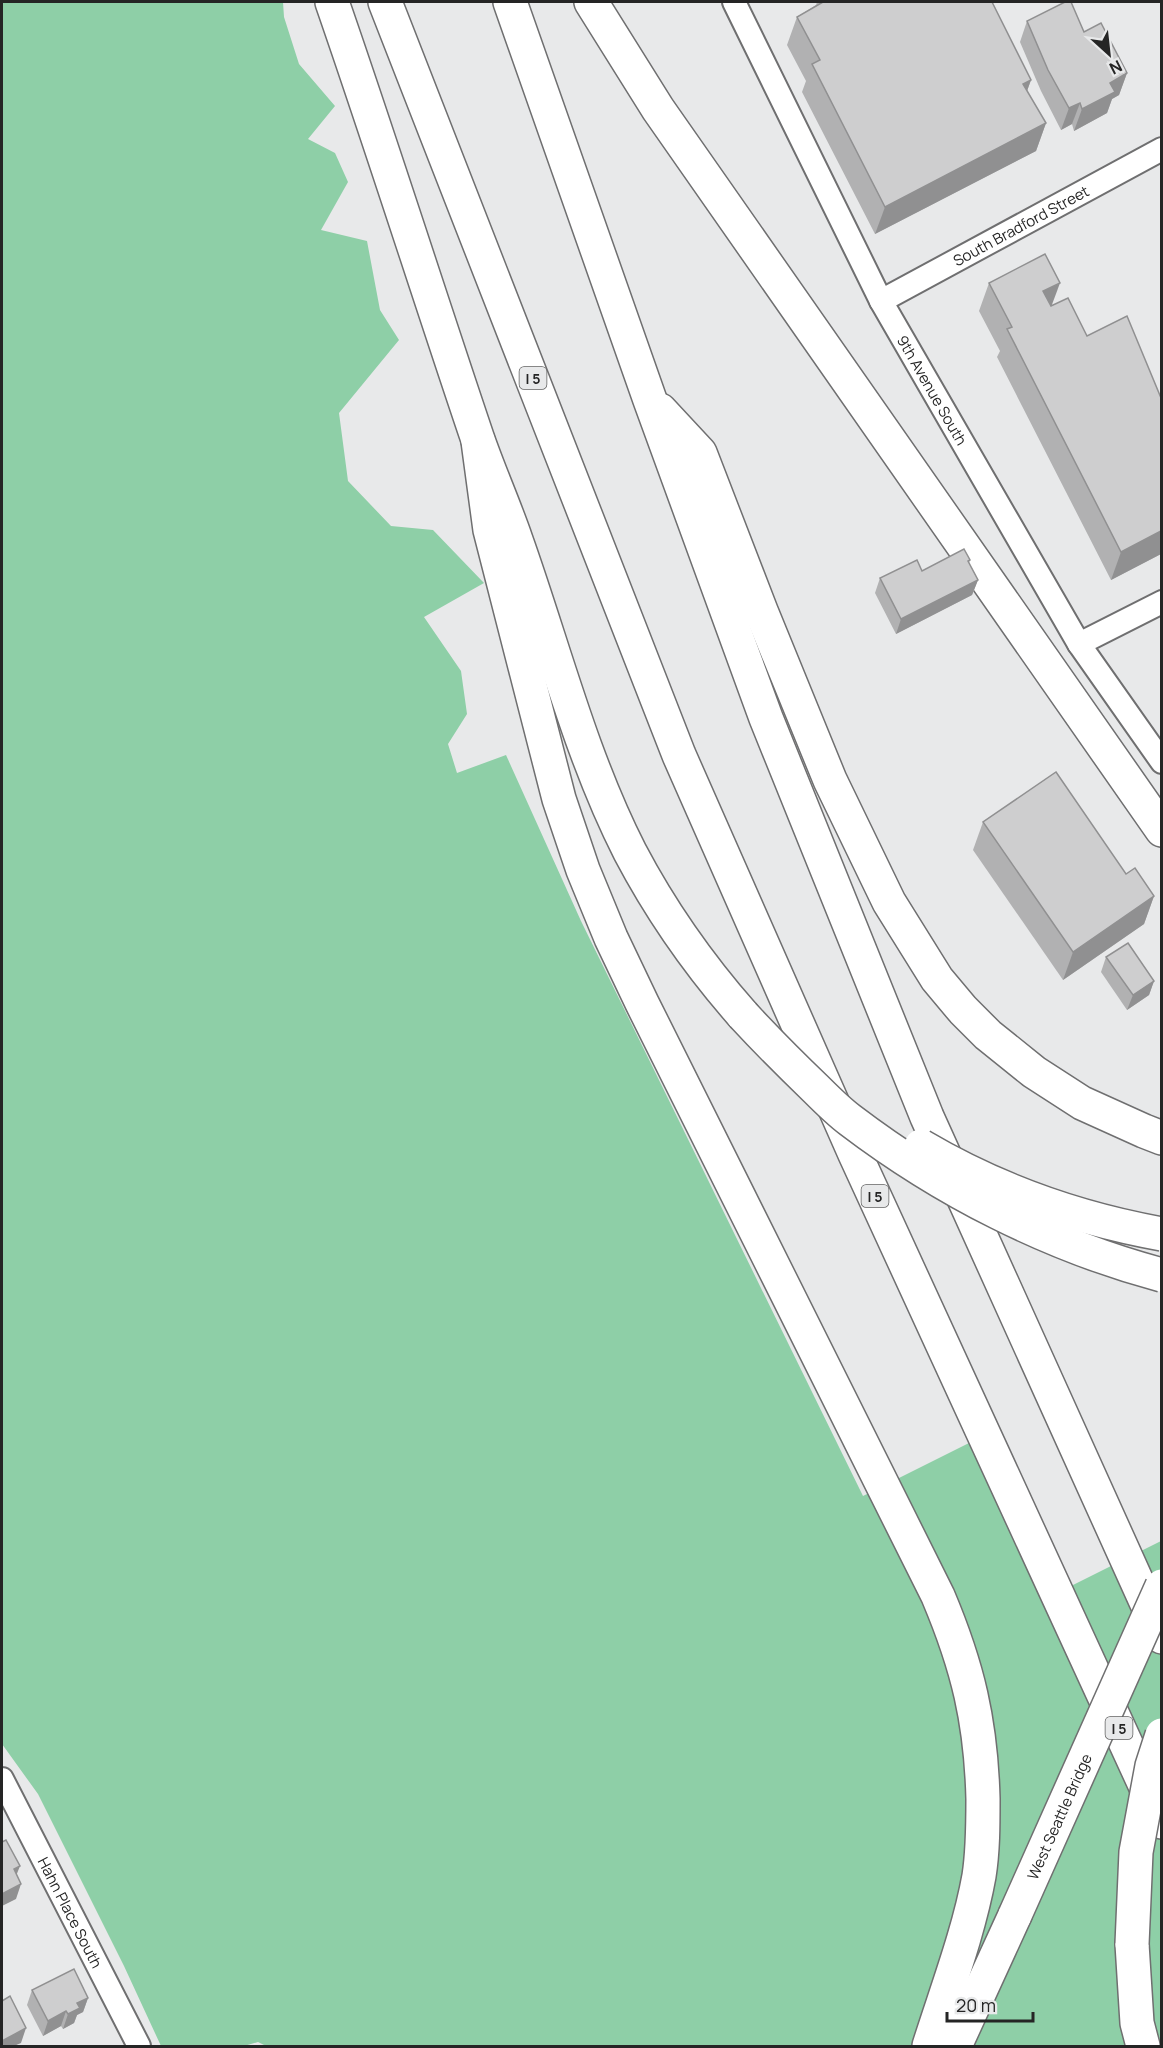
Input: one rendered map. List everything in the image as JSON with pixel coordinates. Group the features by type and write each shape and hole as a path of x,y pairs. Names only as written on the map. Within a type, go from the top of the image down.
{"highway":[{"path":"332,2 389,167 478,441 517,543 586,747 619,828 660,904 695,957 743,1015 780,1055 841,1113 913,1164 952,1188 1061,1242 1161,1275"},
{"name":"I 5","path":"385,2 679,756 855,1154 1077,1634 1161,1822"},
{"path":"510,2 650,400 766,718 927,1117 1161,1637"},
{"path":"591,2 658,109 1161,830"},
{"path":"650,400 700,453 827,775 882,890 915,945 950,995 1004,1048 1082,1103 1161,1138"},
{"path":"478,441 490,530 548,759 573,843 611,938 938,1596 954,1636 970,1687 982,1759 982,1851 973,1901 929,2046"},
{"path":"743,1015 819,1077 929,1151 981,1176 1054,1206 1092,1218 1161,1234"},
{"name":"West Seattle Bridge","path":"956,2046 1161,1586"},
{"path":"1143,2046 1137,2023 1132,1944 1137,1852 1152,1766 1161,1735"}],"street":[{"name":"9th Avenue South","path":"734,2 881,301 1078,644 1161,762"},
{"name":"South Bradford Street","path":"881,301 1161,149"},
{"path":"1078,644 1161,602"},
{"name":"Hahn Place South","path":"2,1779 139,2046"}],"green space":[{"path":"2,2 283,2 284,17 299,64 335,106 308,139 335,153 348,182 321,230 367,241 380,310 399,340 339,413 348,481 391,526 433,530 484,583 424,617 461,671 467,714 448,744 457,773 506,755 581,921 863,1496 983,1436 1055,1594 1161,1541 1161,2046 266,2046 258,2042 244,2046 161,2046 124,1966 38,1794 2,1744"}],"building":[{"path":"823,2 992,2 1031,80 1023,84 1046,123 885,207 812,64 820,60 797,17"},
{"path":"1065,2 1071,2 1084,32 1101,23 1127,73 1110,83 1115,92 1082,109 1080,103 1069,108 1048,70 1027,21"},
{"path":"1045,254 1060,283 1043,291 1051,306 1068,298 1087,336 1127,316 1161,398 1161,531 1121,552 1007,329 1012,327 989,283"},
{"path":"964,549 978,580 901,619 880,578 917,560 922,571"},
{"path":"1056,772 1126,874 1135,868 1154,896 1073,952 983,822"},
{"path":"1128,943 1154,981 1133,995 1106,957"},
{"path":"6,1840 20,1866 14,1869 21,1884 2,1894 2,1842"},
{"path":"74,1969 88,1998 77,2003 80,2008 68,2014 66,2011 48,2021 32,1990"},
{"path":"10,1996 26,2028 2,2041 2,2001"}]}
